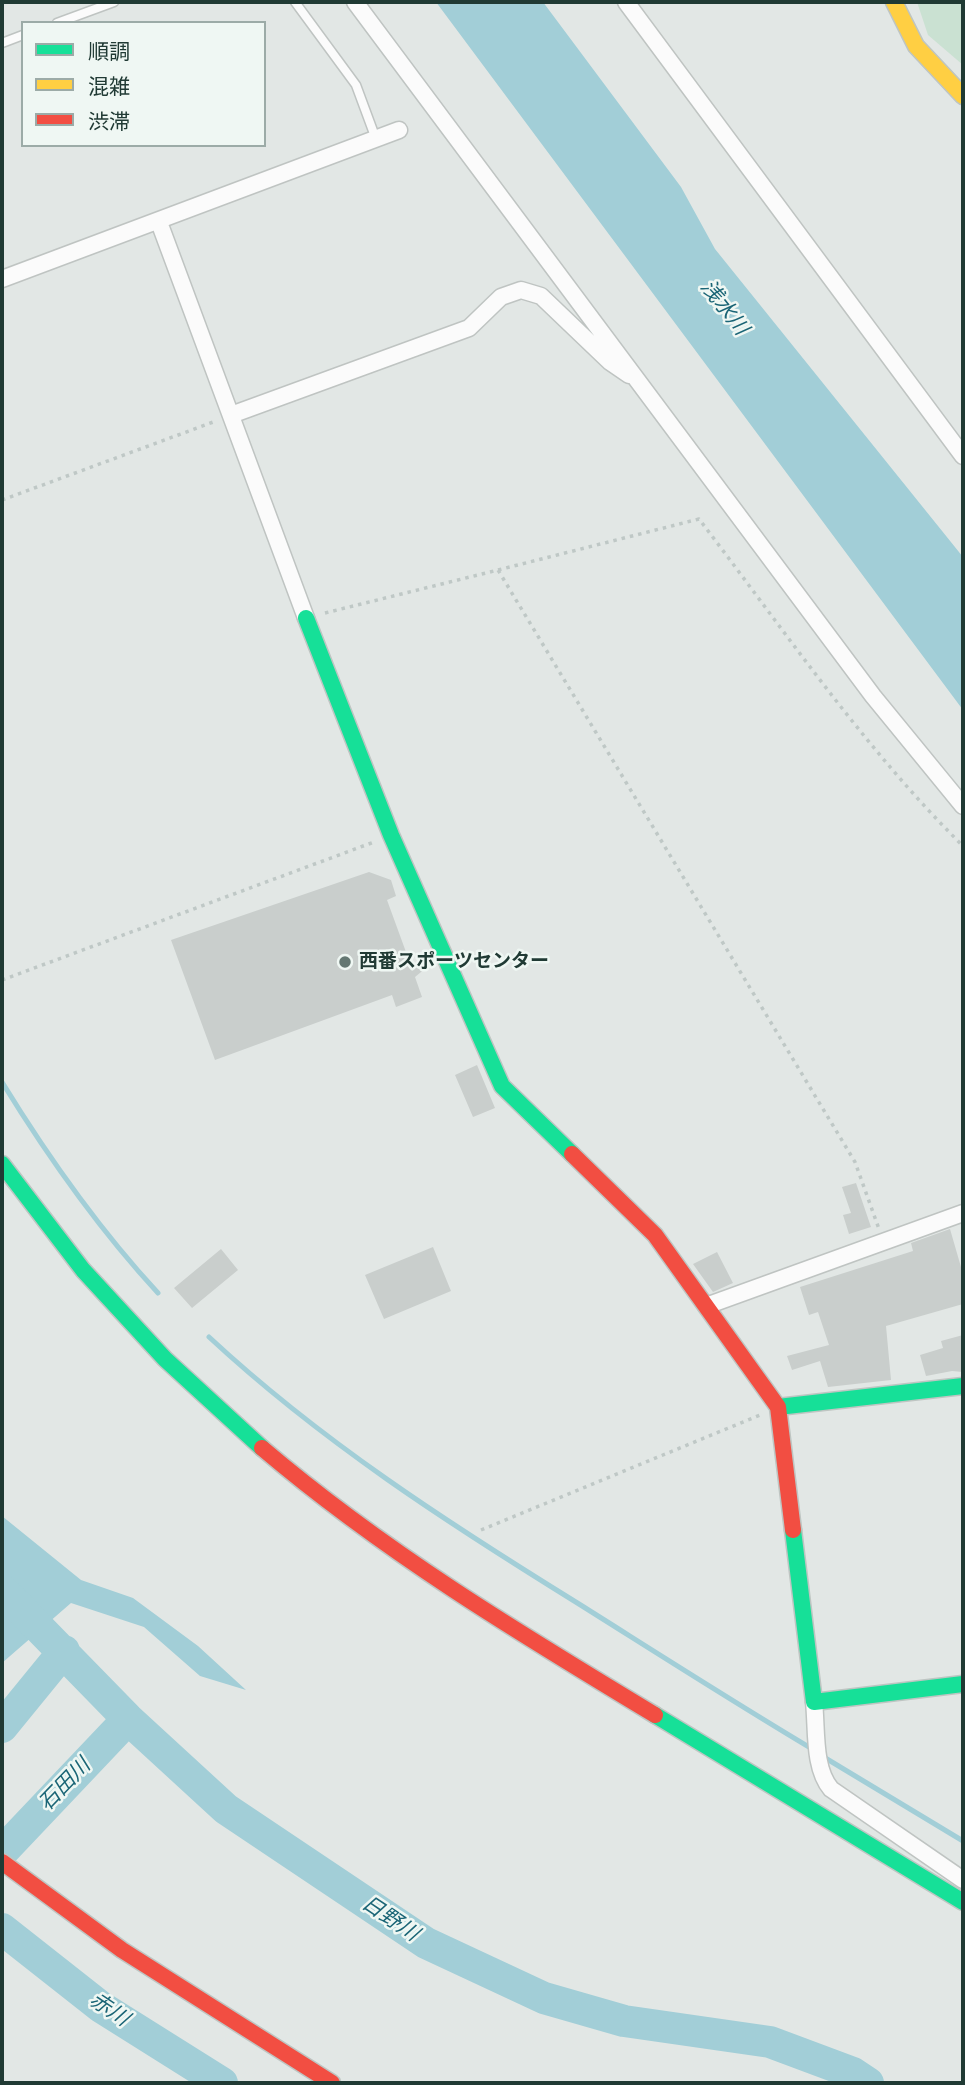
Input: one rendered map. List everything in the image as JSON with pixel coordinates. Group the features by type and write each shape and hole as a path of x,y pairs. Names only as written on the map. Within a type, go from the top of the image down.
{"street":[{"path":"355,2 873,696 963,806"},
{"path":"626,2 963,456"},
{"path":"894,2 916,46 963,96"},
{"path":"2,279 399,130"},
{"path":"159,222 306,618 391,835 502,1086 655,1235 778,1407 823,1780 831,1789 963,1880"},
{"path":"231,415 469,328 501,297 521,290 541,296 610,362 639,382"},
{"path":"2,1164 83,1270 164,1359 243,1432 327,1503 504,1624 963,1902"},
{"path":"706,1306 963,1213"},
{"path":"778,1407 963,1386"},
{"path":"814,1702 963,1684"},
{"path":"8,1867 101,1936 332,2083"}],"lane":[{"path":"62,21 114,2"},
{"path":"295,2 356,85 376,139"},
{"path":"2,43 21,36"}],"path":[{"path":"2,500 231,415"},
{"path":"306,618 699,519 901,781 963,846"},
{"path":"498,570 855,1162 883,1241"},
{"path":"2,980 391,835"},
{"path":"481,1530 778,1407"}],"green space":[{"path":"917,2 963,2 963,65 928,35"}],"water":[{"name":"浅水川","path":"436,2 543,2 681,187 715,249 963,557 963,710"},
{"path":"2,1516 81,1580 133,1598 198,1646 246,1690 200,1676 144,1627 71,1603 2,1663"}],"building":[{"path":"369,872 391,880 396,896 387,900 410,963 432,963 415,977 422,997 396,1007 392,995 215,1060 171,940"},
{"path":"477,1065 495,1108 473,1117 455,1075"},
{"path":"856,1183 871,1227 849,1234 843,1215 851,1213 842,1187"},
{"path":"950,1229 963,1274 963,1304 886,1326 891,1380 828,1387 820,1361 792,1370 787,1356 829,1345 818,1312 809,1315 800,1287 913,1251 911,1243"},
{"path":"433,1247 451,1291 384,1319 365,1275"},
{"path":"221,1249 238,1270 192,1308 174,1288"},
{"path":"717,1252 733,1283 713,1292 693,1264"},
{"path":"963,1335 963,1372 952,1371 926,1376 920,1355 943,1348 941,1341"}],"waterway":[{"path":"2,1082 75,1191 158,1293"},
{"path":"209,1337 296,1411 387,1479 530,1574 814,1750"},
{"name":"日野川","path":"2,1590 128,1719 226,1809 426,1943 544,1998 624,2021 770,2042 853,2073 868,2083"},
{"path":"2,1727 64,1651"},
{"name":"石田川","path":"2,1852 128,1719"},
{"path":"822,1756 963,1841"},
{"name":"赤川","path":"2,1929 101,2007 222,2083"}],"traffic: fast":[{"path":"306,618 391,835 502,1086 572,1154"},
{"path":"2,1164 83,1270 165,1359 262,1448"},
{"path":"778,1407 963,1386"},
{"path":"793,1530 814,1702 963,1684"},
{"path":"655,1715 963,1902"}],"traffic: slow":[{"path":"894,2 916,46 963,96"}],"traffic: jam":[{"path":"572,1154 655,1235 778,1407 793,1530"},
{"path":"262,1448 355,1522 404,1556 503,1622 655,1715"},
{"path":"2,1862 122,1950 332,2083"}],"place":[{"name":"西番スポーツセンター","path":"345,962"}]}
